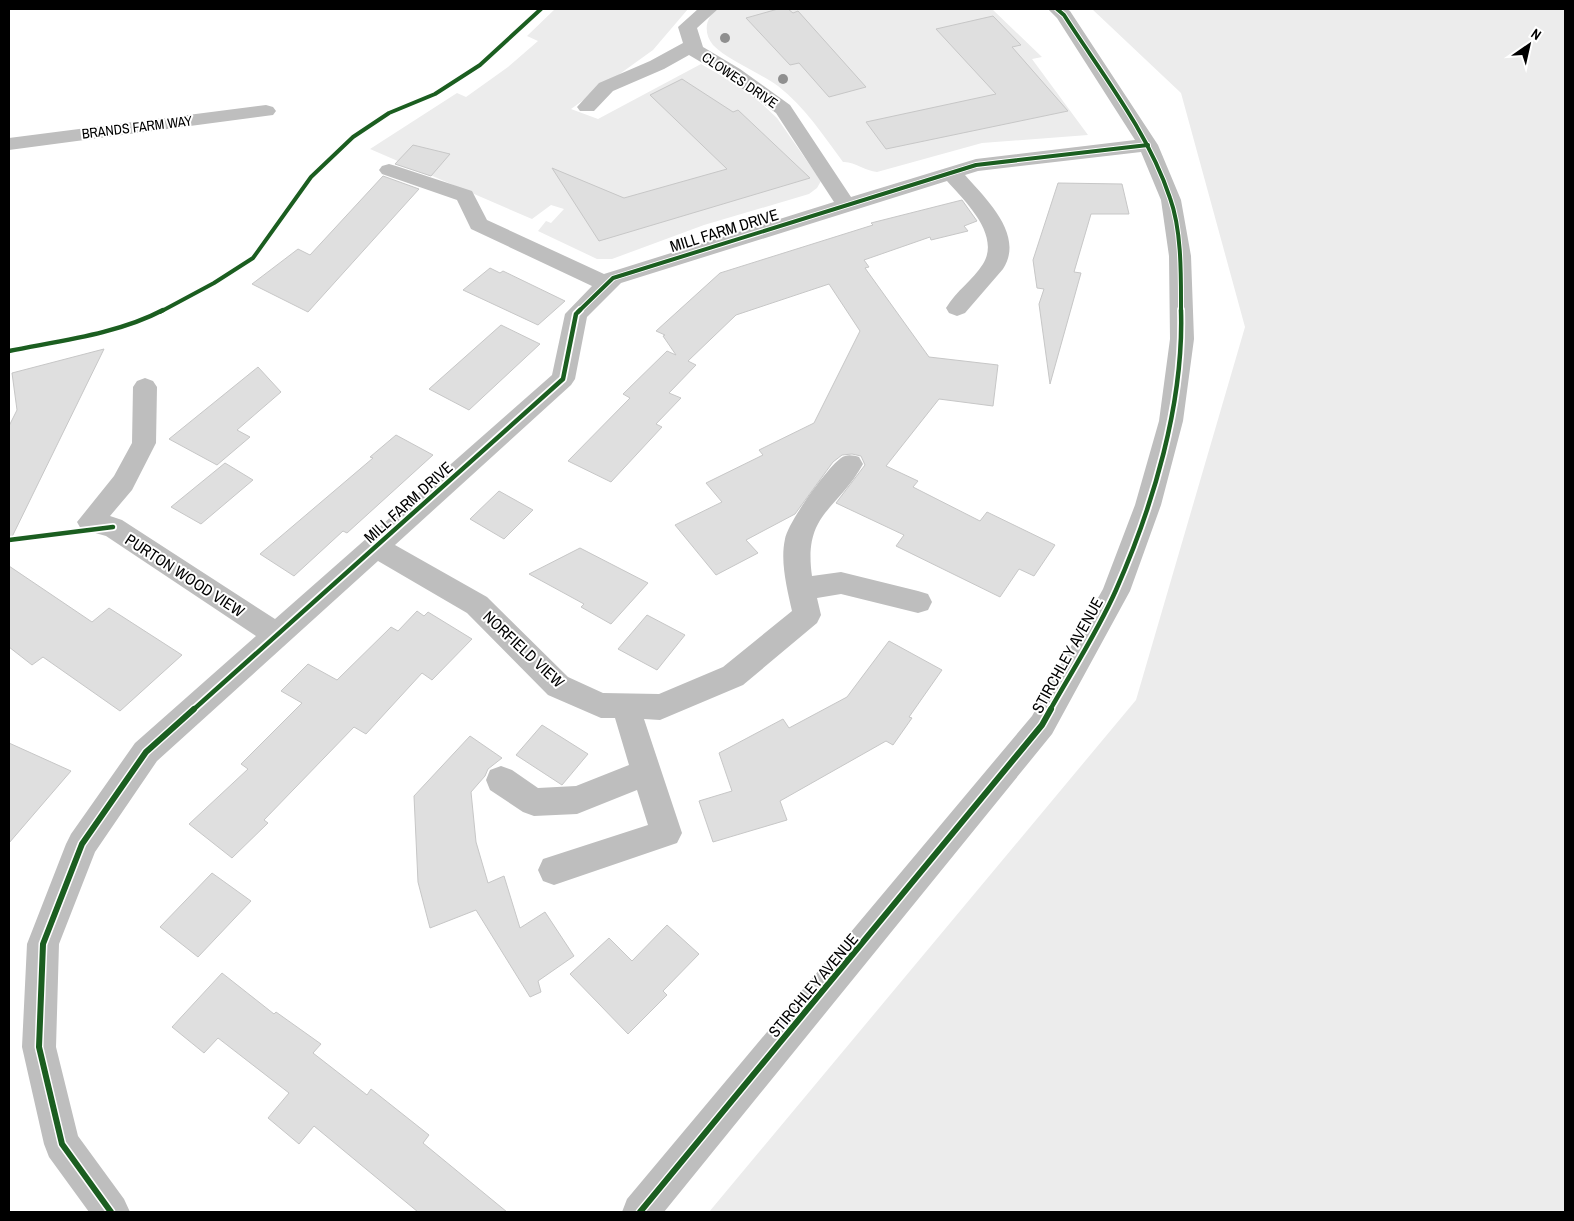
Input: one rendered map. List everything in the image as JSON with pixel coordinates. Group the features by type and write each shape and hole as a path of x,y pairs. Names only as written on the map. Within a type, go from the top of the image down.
{"street":[{"name":"CLOWES DRIVE","path":"709,9 687,27 695,50 733,73 783,109 846,205"},
{"name":"STIRCHLEY AVENUE","path":"640,1212 1042,725 1116,591 1148,505 1171,421 1182,338 1180,256 1171,200 1148,145 1064,15 1057,9"},
{"path":"587,107 606,87 657,65 694,45"},
{"name":"BRANDS FARM WAY","path":"9,144 266,111"},
{"name":"MILL FARM DRIVE","path":"111,1212 62,1144 39,1047 43,944 82,844 146,752 563,379 576,314 613,278 976,165 1148,145"},
{"path":"389,170 466,196 479,224 607,284"},
{"path":"951,172 983,209 999,237 995,264 957,308"},
{"name":"PURTON WOOD VIEW","path":"146,387 144,443 122,483 90,522 113,527 277,635"},
{"path":"850,464 809,517 798,539 804,602 841,583 918,602"},
{"name":"NORFIELD VIEW","path":"376,547 477,605 558,686 601,705 660,707 733,676 804,602"},
{"path":"554,870 666,833 625,706"},
{"path":"500,780 534,802 577,800 646,772"}],"shaded area":[{"path":"555,9 688,9 653,50 571,109 598,119 701,64 748,91 777,118 821,181 817,188 809,194 704,225 612,259 597,259 538,231 546,221 551,223 564,209 551,205 532,219 370,149 457,93 466,97 508,67 538,41 527,36"},
{"path":"718,9 992,9 1042,57 1032,59 1088,135 982,143 877,172 843,162 813,122 788,94 771,81 726,55 713,45 708,35 707,26 710,16"},
{"path":"1092,9 1565,9 1565,1212 709,1212 1136,700 1245,327 1181,93"}],"building":[{"path":"778,9 788,9 793,13 798,11 866,87 829,97 799,63 790,65 746,18"},
{"path":"993,16 1021,45 1012,47 1068,111 886,149 866,122 996,94 936,29"},
{"path":"682,79 733,112 738,110 810,178 599,241 552,168 624,198 727,169 650,95"},
{"path":"413,145 450,154 431,176 395,164"},
{"path":"383,176 419,189 308,312 252,284 298,249 310,255"},
{"path":"1058,183 1122,184 1129,214 1091,214 1074,272 1081,273 1050,384 1039,304 1044,289 1037,288 1033,260"},
{"path":"962,200 977,221 964,226 968,231 931,240 930,237 864,260 869,267 865,268 929,357 998,365 993,406 939,399 886,466 918,481 913,487 980,521 987,512 1055,545 1034,576 1019,569 1000,597 896,546 904,535 836,503 865,465 861,456 852,454 842,455 833,462 795,514 746,540 758,553 716,575 675,525 722,502 706,483 763,455 759,450 814,423 860,331 829,284 736,315 688,361 696,365 669,393 681,398 656,424 662,427 611,482 568,461 630,398 623,394 667,351 676,355 663,336 665,335 656,331 720,273 873,225 871,223"},
{"path":"490,268 500,273 503,271 565,301 538,325 463,290"},
{"path":"501,325 540,344 469,410 429,389"},
{"path":"104,349 9,543 9,426 17,410 12,373"},
{"path":"258,367 281,392 237,430 250,437 217,465 169,439"},
{"path":"396,435 433,455 347,533 343,531 294,576 260,554 373,458 370,457"},
{"path":"225,463 253,480 201,524 171,507"},
{"path":"499,491 533,510 504,539 470,519"},
{"path":"580,548 648,583 611,624 581,607 584,604 529,574"},
{"path":"9,566 92,622 109,608 182,655 120,711 43,657 32,665 9,647"},
{"path":"417,611 424,616 428,612 472,639 432,680 422,673 366,734 354,727 264,820 268,823 232,858 189,824 248,769 241,764 302,703 281,691 308,664 337,680 391,627 398,631"},
{"path":"647,615 685,635 657,670 618,649"},
{"path":"889,641 942,670 909,717 912,718 893,745 886,741 780,801 787,820 713,842 699,801 732,791 719,753 783,719 789,728 847,697"},
{"path":"542,725 588,754 562,785 516,755"},
{"path":"470,736 502,758 488,769 485,776 471,792 476,842 488,883 504,876 520,928 545,912 574,956 538,981 541,992 530,997 476,910 430,928 418,882 414,796"},
{"path":"9,743 71,771 9,843"},
{"path":"212,873 251,901 198,957 160,927"},
{"path":"667,925 699,954 663,991 667,995 628,1034 570,974 609,938 632,961"},
{"path":"222,973 274,1014 276,1012 321,1044 313,1053 367,1095 371,1089 429,1135 423,1143 507,1212 418,1212 314,1126 299,1144 268,1118 289,1093 218,1038 204,1053 172,1027"}],"cycle path":[{"path":"9,351 88,335 150,317 214,283 253,258 311,177 353,137 389,113 435,94 480,65 541,9"},
{"path":"640,1212 1042,725 1116,591 1148,505 1171,421 1182,339 1180,256 1171,200 1148,145 1064,15 1057,9"},
{"path":"111,1212 62,1144 39,1047 43,944 82,844 146,752 563,379 576,314 613,278 976,165 1148,145"},
{"path":"9,540 113,527"}]}
